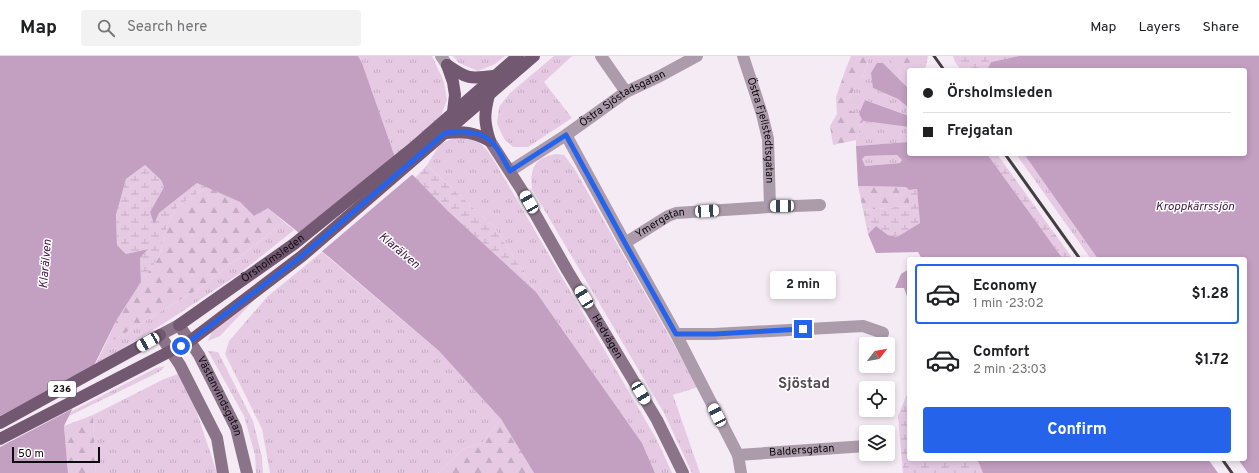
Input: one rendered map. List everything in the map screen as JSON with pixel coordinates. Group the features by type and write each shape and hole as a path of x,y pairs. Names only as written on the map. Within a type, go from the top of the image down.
{"main road":[{"name":"Örsholmsleden","path":"0,439 190,341 302,256 416,151 453,112 518,56"},
{"name":"Örsholmsleden","path":"179,325 294,244 416,151 445,133 534,56"},
{"path":"444,60 460,75 474,79 494,76"},
{"path":"444,60 452,82 455,96 453,112"},
{"path":"489,95 486,107 485,126 490,141"},
{"path":"445,133 459,131 468,132 478,134 490,141"},
{"name":"Örsholmsleden","path":"0,423 160,335"}],"street":[{"path":"601,56 626,92"},
{"name":"Östra Sjöstadsgatan","path":"510,171 566,135 626,92 697,56"},
{"name":"Östra Fjellstedtsgatan","path":"743,56 762,114 768,138 770,207"},
{"path":"566,135 676,334 738,455 741,473"},
{"name":"Hedvägen","path":"490,141 510,171 657,420 683,473"},
{"name":"Ymergatan","path":"625,243 668,216 676,214 820,205"},
{"name":"Örsholmsleden","path":"160,335 179,325"},
{"name":"Västanvindsgatan","path":"179,325 198,355 236,428 247,473"},
{"path":"676,334 714,334 863,326 883,333"},
{"name":"Västanvindsgatan","path":"160,335 180,366 217,438 223,473"},
{"name":"Baldersgatan","path":"738,455 859,446"}],"green space":[{"path":"358,56 432,56 444,82 447,100 441,116 395,157 362,63"},
{"path":"453,56 505,56 495,64 478,71 459,63"},
{"path":"554,56 572,56 544,82 572,118 528,147 513,147 504,139 497,123 499,107 510,93"},
{"path":"851,56 870,56 863,76 858,80 849,100 849,110 859,114 863,121 856,140 833,145 830,126 837,114 836,97"},
{"path":"870,56 887,56 907,78 907,87 883,63 873,88 898,99 907,106 907,115 866,100 859,114 849,111 849,100 858,79 863,76"},
{"path":"886,56 928,56 925,68 907,68 907,78"},
{"path":"953,56 1019,56 991,62 988,68 960,68"},
{"path":"863,121 907,127 907,142 856,146 856,140"},
{"path":"454,138 474,140 484,147 493,158 657,440 672,473 655,473 642,443 536,292 495,228 427,165 440,144"},
{"path":"556,154 564,155 574,168 698,387 673,395 700,473 692,473 664,413 532,189 532,175 535,165 543,158"},
{"path":"897,155 902,160 901,163 865,166 862,159 865,156"},
{"path":"988,156 998,156 1072,257 1062,257"},
{"path":"1017,156 1025,156 1097,257 1090,257"},
{"path":"145,165 161,180 164,187 150,212 154,223 159,213 197,183 207,187 178,206 167,225 159,257 141,282 140,258 147,249 126,254 117,245 116,215 126,179"},
{"path":"427,165 495,228 536,292 448,211 415,178"},
{"path":"858,186 906,187 909,190 909,206 863,210"},
{"path":"207,187 240,202 254,216 268,207 284,222 203,286 105,345 116,321 159,257 167,225 178,206"},
{"path":"917,189 920,223 897,237 888,235 876,226 868,234 863,210 909,206 909,190"},
{"path":"284,222 294,230 239,274 163,324 95,365 105,345 203,286"},
{"path":"322,252 439,351 501,419 483,442 463,449 438,473 270,473 262,429 225,354 229,341 268,296"},
{"path":"257,297 220,336 208,341 213,329"},
{"path":"208,351 218,352 253,421 262,457 263,473 256,473 255,455 244,416"},
{"path":"165,366 159,372 69,416 72,411 156,368"},
{"path":"178,374 194,404 217,473 96,473 93,415 164,379"},
{"path":"907,395 907,461 978,461 983,473 903,473 898,416"},
{"path":"93,415 96,473 68,473 64,426"},
{"path":"501,419 534,473 438,473 463,449 483,442"}],"water":[{"name":"Klarälven","path":"0,56 358,56 362,63 395,157 448,211 536,292 642,443 655,473 534,473 501,419 439,351 329,257 268,208 254,216 240,202 197,183 159,213 154,224 150,212 164,187 161,180 145,165 126,179 116,215 117,245 126,254 148,249 140,258 141,282 116,321 64,426 68,473 0,473"},
{"name":"Kroppkärrssjön","path":"1019,56 1259,56 1259,473 1248,473 1239,461 1247,461 1247,257 1097,257 1025,156 1247,156 1247,68 988,68 991,62"},
{"path":"877,63 883,63 907,87 907,106 898,99 873,88 871,73"},
{"path":"865,100 907,115 907,127 863,121 859,114"},
{"path":"907,142 907,156 988,156 1062,257 921,257 918,252 876,253 868,234 876,226 888,235 897,237 920,223 917,189 909,190 906,187 858,186 856,146","holes":["897,155 902,160 900,163 865,166 862,159 865,156"]},
{"path":"907,270 907,296 904,288 895,288 901,274"},
{"path":"978,461 1209,461 1218,473 983,473"}],"pier":[{"path":"397,156 414,173 320,253 297,234"},
{"path":"97,365 76,407 0,447 0,416"}],"railway":[{"path":"934,56 943,68"},
{"path":"1006,156 1079,257"},
{"path":"1223,461 1232,473"}],"district":[{"name":"Sjöstad","path":"804,384"}],"route":[{"path":"181,346 190,341 302,256 445,133 459,131 478,134 490,141 510,171 566,135 676,334 714,334 803,329"}]}
